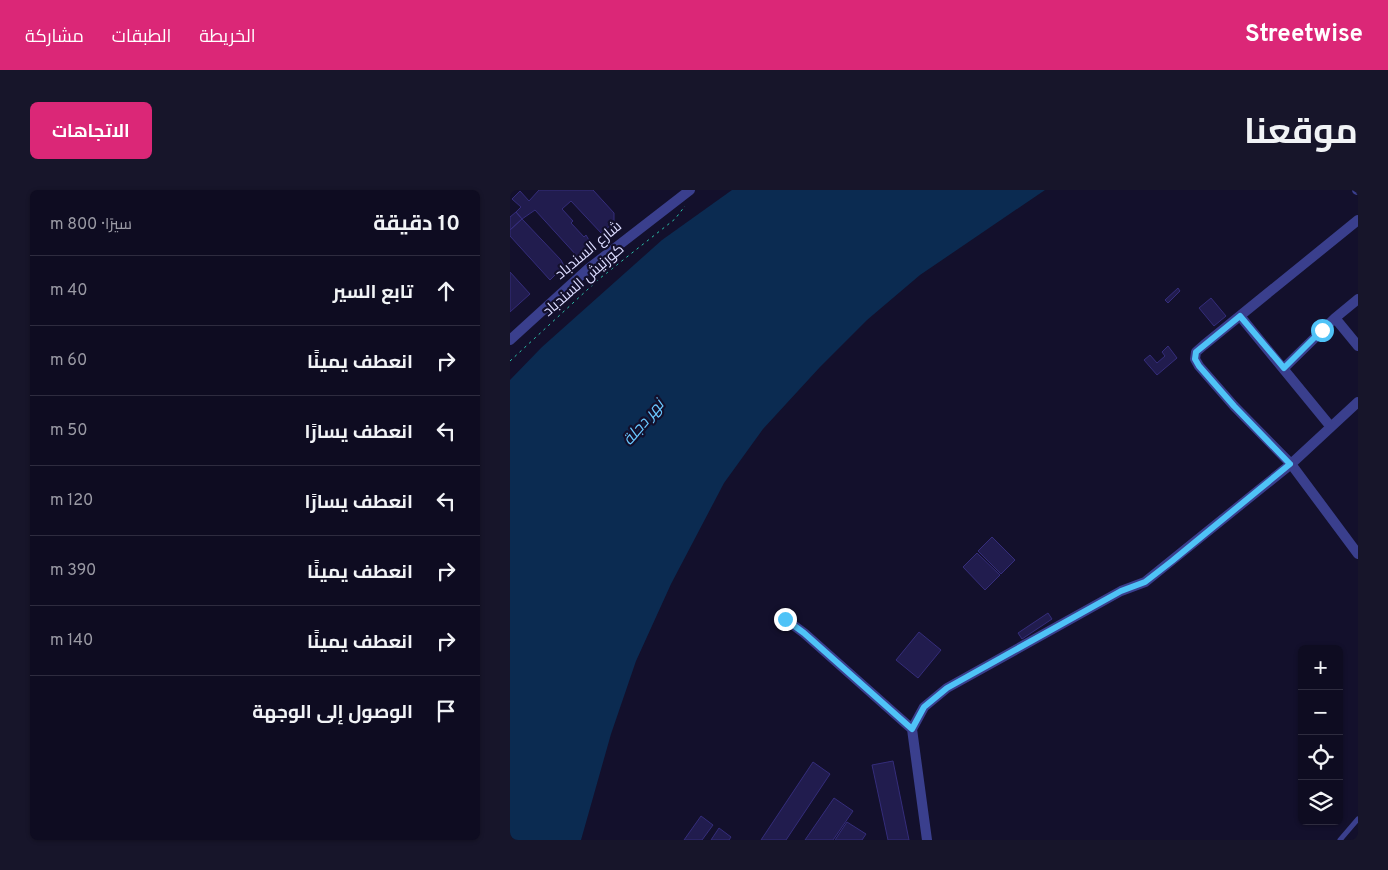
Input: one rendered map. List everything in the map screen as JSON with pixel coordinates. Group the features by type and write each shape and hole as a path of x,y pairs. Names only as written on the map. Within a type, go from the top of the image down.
{"street":[{"name":"شارع السندباد","path":"510,340 588,269 690,190"},
{"path":"1358,220 1196,352 1195,359 1234,406 1290,464 1358,554"},
{"path":"1284,368 1358,299"},
{"path":"1240,316 1331,427"},
{"path":"1336,318 1358,346"},
{"path":"927,840 912,729 924,707 947,688 1121,591 1145,582 1290,464 1354,406 1358,418"},
{"path":"785,619 804,633 912,729"}],"lane":[{"path":"1340,840 1358,819"}],"path":[{"name":"كورنيش السندباد","path":"510,361 599,279 674,219"}],"water":[{"name":"نهر دجلة","path":"732,190 1045,190 920,275 867,320 820,367 763,429 724,483 671,584 636,661 611,734 581,840 510,840 510,380 542,347 662,240"}],"building":[{"path":"539,190 593,190 614,213 614,221 602,234 571,201 562,209 573,221 571,223 584,237 586,235 590,242 577,256 535,210 522,219 516,212 521,207 512,199 520,191 529,201"},
{"path":"516,212 522,219 510,230 510,217"},
{"path":"522,219 561,260 564,266 550,280 510,236 510,230"},
{"path":"510,272 530,294 510,312"},
{"path":"1178,288 1180,291 1168,303 1165,300"},
{"path":"1211,298 1226,316 1214,326 1199,308"},
{"path":"1168,346 1177,358 1157,375 1144,360 1150,355 1157,363 1165,356 1162,352"},
{"path":"992,537 1015,560 1001,574 978,551"},
{"path":"977,553 1000,575 985,590 963,567"},
{"path":"1048,613 1052,619 1022,639 1018,633"},
{"path":"919,632 941,650 918,678 896,660"},
{"path":"893,761 909,840 888,840 872,765"},
{"path":"813,762 830,774 786,840 761,840"},
{"path":"834,798 853,811 833,840 805,840"},
{"path":"701,816 713,825 702,840 684,840"},
{"path":"847,822 866,834 862,840 835,840"},
{"path":"719,828 731,837 729,840 711,840"}],"route":[{"path":"785,619 804,633 912,729 924,707 947,688 1121,591 1145,582 1290,464 1234,406 1199,366 1195,359 1196,352 1240,316 1284,368 1322,330"}]}
